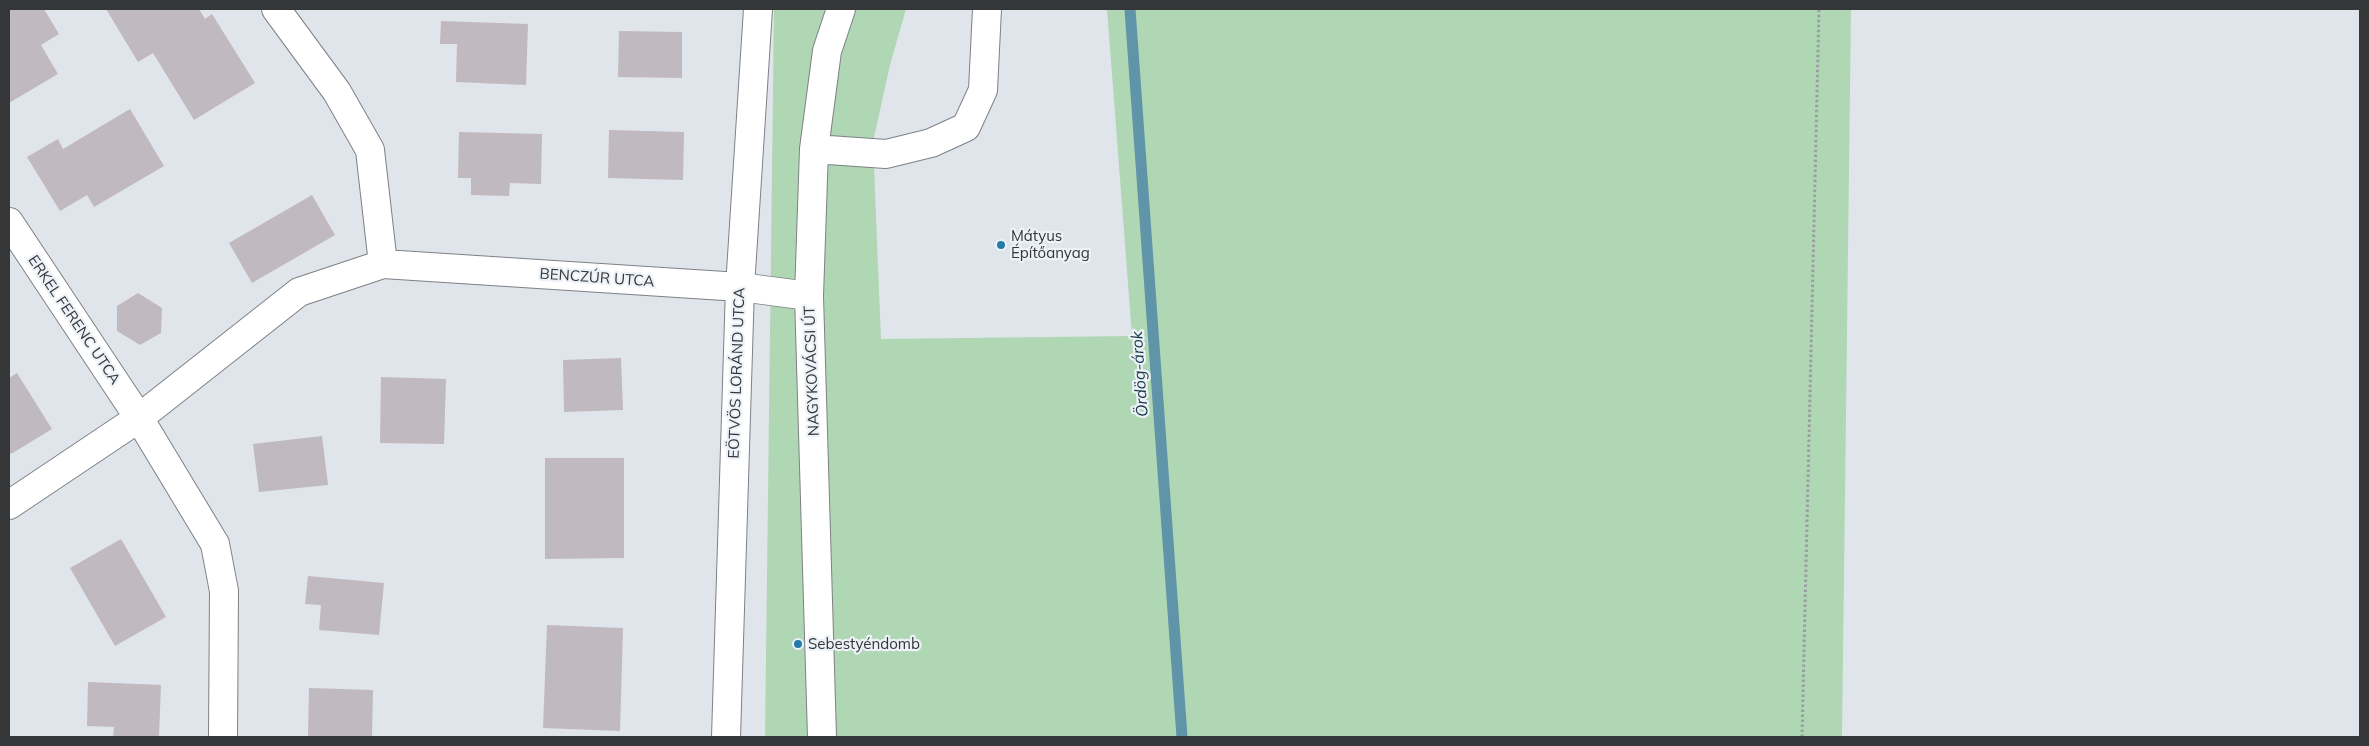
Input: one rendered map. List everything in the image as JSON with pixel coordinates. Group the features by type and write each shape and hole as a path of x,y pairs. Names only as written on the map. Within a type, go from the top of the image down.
{"street":[{"path":"9,505 139,418 299,292 383,264 370,150 337,92 276,9"},
{"name":"EÖTVÖS LORÁND UTCA","path":"726,737 740,287 758,9"},
{"name":"NAGYKOVÁCSI ÚT","path":"822,737 809,296 814,149 827,51 841,9"},
{"path":"814,149 886,154 931,143 966,127 983,90 987,9"},
{"name":"ERKEL FERENC UTCA","path":"9,222 139,418 215,544 224,591 223,737"},
{"name":"BENCZÚR UTCA","path":"383,264 740,287 809,296"}],"path":[{"path":"1802,737 1819,9"}],"green space":[{"path":"774,9 906,9 890,65 873,142 881,339 1132,336 1107,9 1851,9 1842,737 765,737"}],"building":[{"path":"9,9 44,9 59,34 41,45 58,74 9,103"},
{"path":"106,9 199,9 205,19 212,14 255,83 194,120 153,53 138,62"},
{"path":"441,21 528,24 526,85 456,82 457,44 440,44"},
{"path":"619,31 682,32 682,78 618,77"},
{"path":"130,109 164,166 94,207 87,195 60,211 27,157 58,139 63,149"},
{"path":"609,130 684,132 683,180 608,178"},
{"path":"459,132 542,134 541,184 510,183 509,196 471,195 471,178 458,178"},
{"path":"312,195 335,235 252,283 229,243"},
{"path":"138,293 162,308 161,333 140,345 117,331 117,306"},
{"path":"621,358 623,410 564,412 563,360"},
{"path":"17,373 52,429 11,454 9,451 9,378"},
{"path":"381,377 446,379 444,444 380,443"},
{"path":"322,436 328,485 259,492 253,444"},
{"path":"545,458 624,458 624,558 545,559"},
{"path":"121,539 166,617 115,646 70,568"},
{"path":"308,576 384,583 379,635 319,630 321,605 305,604"},
{"path":"547,625 623,628 620,731 543,728"},
{"path":"88,682 161,685 159,737 113,737 114,727 87,726"},
{"path":"309,688 373,690 372,737 308,737"}],"waterway":[{"name":"Ördög-árok","path":"1130,9 1182,737"}],"place":[{"name":"Mátyus Építőanyag","path":"1001,245"},
{"name":"Sebestyéndomb","path":"798,644"}]}
